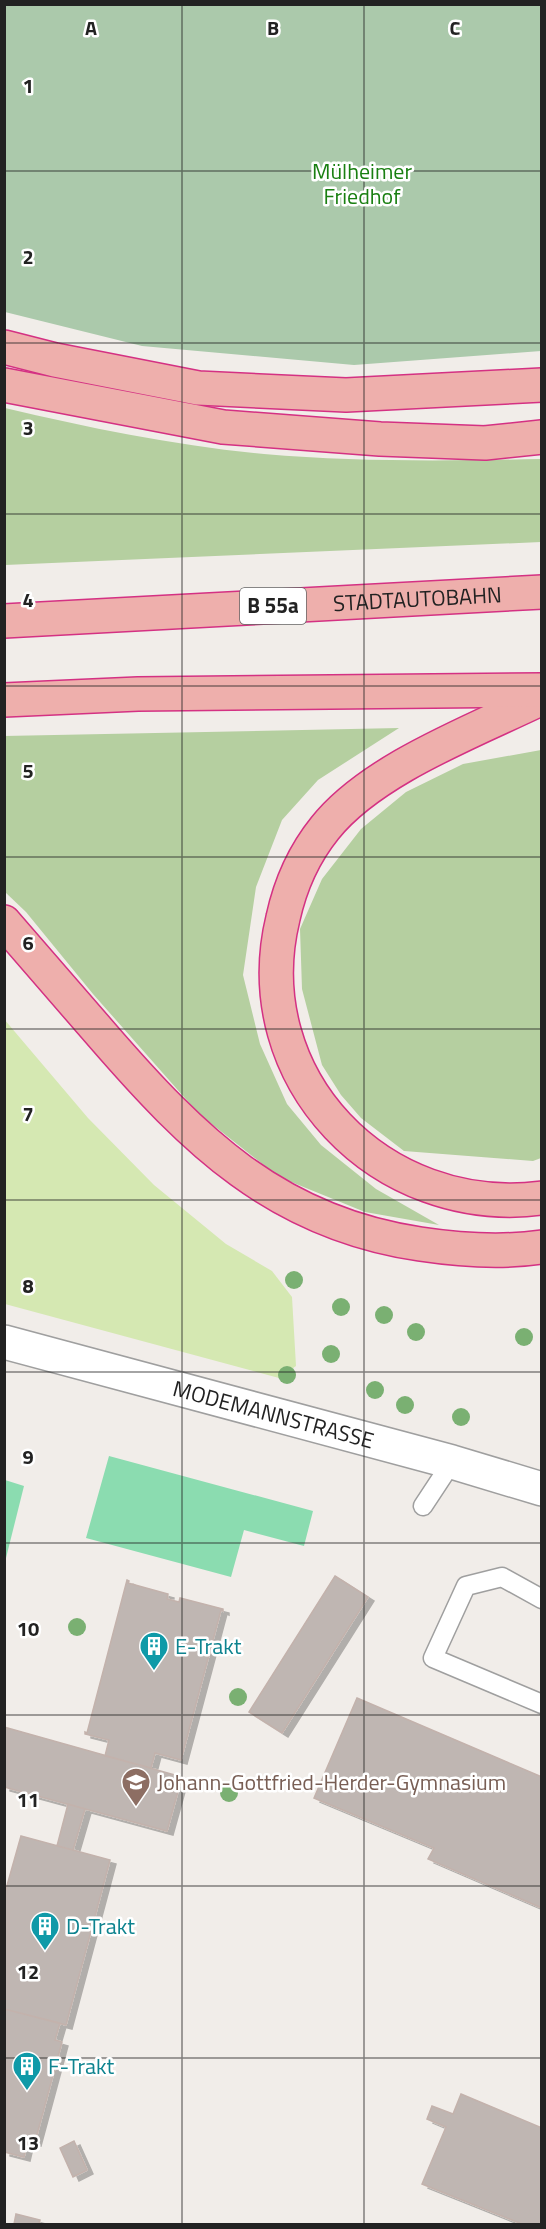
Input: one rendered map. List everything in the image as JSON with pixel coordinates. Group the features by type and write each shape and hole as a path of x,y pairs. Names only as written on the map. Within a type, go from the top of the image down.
{"highway":[{"path":"4,347 55,360 198,388 346,395 542,385"},
{"path":"4,385 223,427 380,439 485,443 542,437"},
{"name":"STADTAUTOBAHN","path":"4,621 542,592"},
{"path":"4,700 138,694 542,690"},
{"path":"542,698 404,764 341,810 325,828 297,873 285,910 276,962 279,1010 296,1065 322,1109 352,1141 393,1171 425,1186 461,1196 496,1200 542,1198"},
{"path":"4,922 168,1109 203,1142 239,1171 277,1197 335,1223 397,1241 471,1250 542,1247"}],"street":[{"name":"MODEMANNSTRASSE","path":"4,1342 452,1462 542,1489"}],"lane":[{"path":"423,1506 452,1462"},
{"path":"542,1599 502,1577 466,1586 433,1658 542,1704"}],"green space":[{"name":"Mülheimer Friedhof","path":"5,4 541,5 541,351 354,365 142,346 5,312"},
{"path":"5,408 134,436 264,454 368,460 541,459 541,542 5,565"},
{"path":"399,728 318,780 282,820 256,887 243,975 260,1044 287,1104 321,1145 376,1189 439,1225 365,1212 279,1177 199,1114 93,994 26,912 5,892 4,736"},
{"path":"541,750 541,1158 533,1161 404,1151 361,1118 341,1095 322,1065 302,989 300,929 322,879 361,829 406,792 463,764"},
{"path":"4,1019 88,1118 154,1185 226,1244 272,1271 292,1297 296,1366 279,1378 5,1304"},
{"path":"109,1456 313,1511 304,1546 244,1530 231,1577 86,1538"},
{"path":"4,1480 24,1486 5,1562"}],"building":[{"path":"335,1576 368,1597 282,1733 249,1712"},
{"name":"E-Trakt","path":"127,1580 128,1583 168,1594 167,1599 179,1602 180,1598 223,1609 181,1760 155,1753 151,1768 105,1756 109,1740 85,1734"},
{"path":"357,1698 542,1777 542,1908 428,1859 434,1848 314,1798"},
{"path":"4,1727 182,1777 167,1831 4,1787"},
{"path":"68,1804 85,1809 73,1850 57,1846"},
{"name":"D-Trakt","path":"21,1836 110,1860 66,2025 4,2009 4,1896"},
{"name":"F-Trakt","path":"4,2009 60,2023 55,2040 62,2042 35,2142 28,2140 24,2157 4,2152"},
{"path":"461,2094 542,2128 542,2224 522,2224 422,2184 446,2127 427,2119 432,2106 453,2114"},
{"path":"74,2141 87,2170 73,2177 60,2148"},
{"path":"16,2214 40,2220 39,2224 14,2224"}],"place":[{"name":"E-Trakt","path":"154,1672"},
{"name":"Johann-Gottfried-Herder-Gymnasium","path":"136,1808"},
{"name":"D-Trakt","path":"45,1952"},
{"name":"F-Trakt","path":"27,2092"}]}
